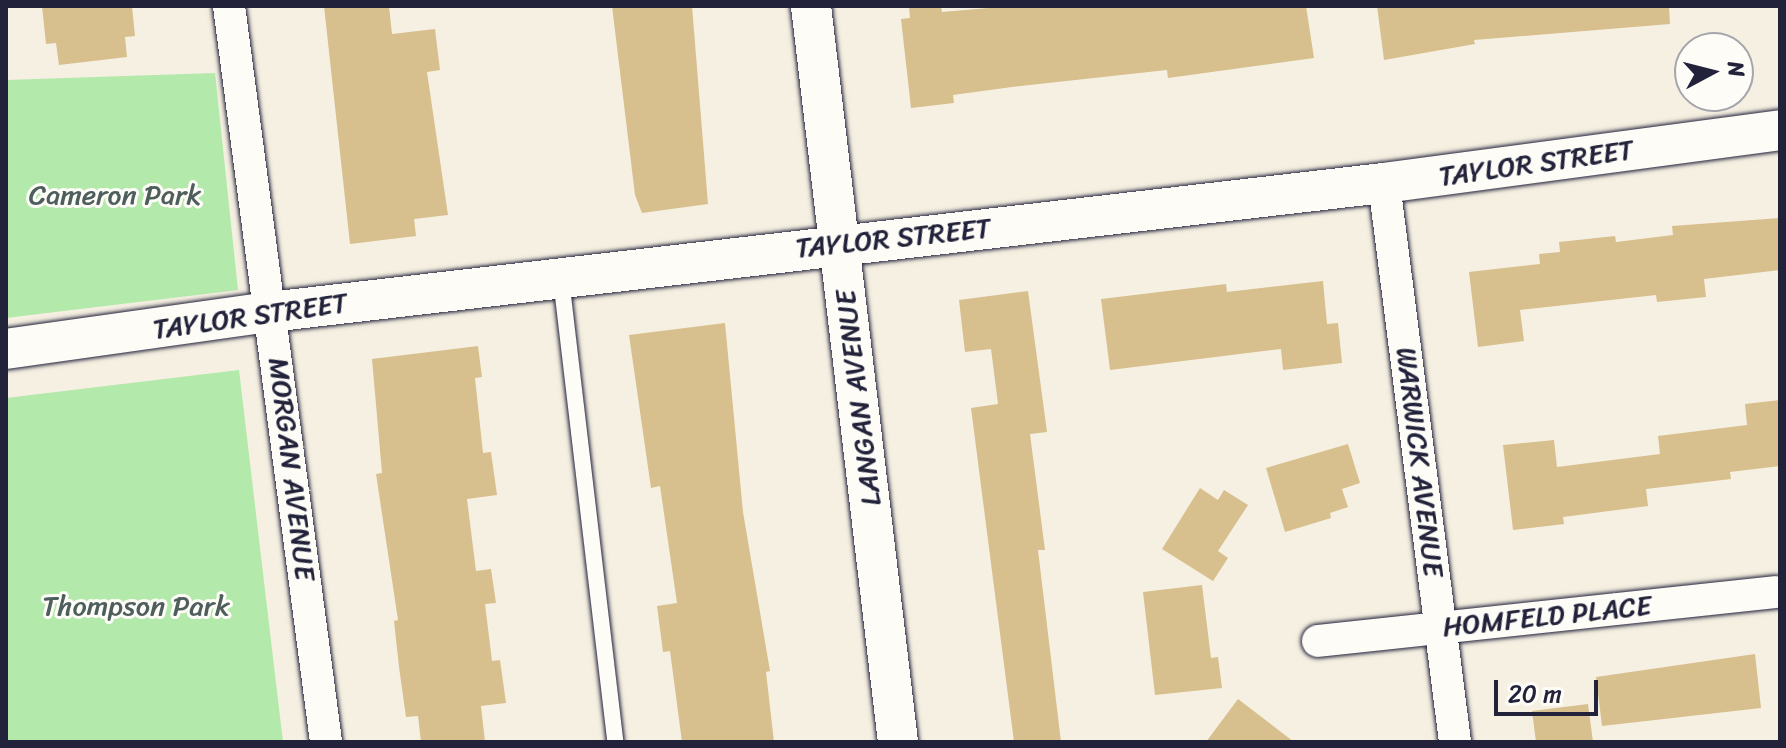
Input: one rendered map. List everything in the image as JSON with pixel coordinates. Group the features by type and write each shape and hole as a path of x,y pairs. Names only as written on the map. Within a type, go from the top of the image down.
{"street":[{"name":"MORGAN AVENUE","path":"229,6 326,742"},
{"name":"LANGAN AVENUE","path":"811,6 898,742"},
{"name":"TAYLOR STREET","path":"6,349 270,312 840,243 1384,183 1780,130"},
{"name":"WARWICK AVENUE","path":"1384,183 1455,742"},
{"name":"HOMFELD PLACE","path":"1318,641 1775,592"}],"lane":[{"path":"561,277 615,742"}],"green space":[{"name":"Cameron Park","path":"215,73 238,290 6,318 6,80"},
{"name":"Thompson Park","path":"239,370 283,742 6,742 6,398"}],"building":[{"path":"42,6 132,6 135,36 125,37 127,57 59,65 56,43 46,44"},
{"path":"324,6 389,6 392,34 435,29 440,70 427,72 448,215 414,219 416,236 350,244"},
{"path":"612,6 692,6 708,204 642,213 635,195"},
{"path":"909,6 941,6 942,12 1012,6 1306,6 1314,58 1168,78 1167,70 1012,87 953,95 954,103 911,108 901,19 910,18"},
{"path":"1377,6 1669,6 1670,24 1474,40 1475,44 1384,60"},
{"path":"1780,218 1780,270 1704,279 1706,297 1657,302 1656,295 1520,310 1524,341 1478,347 1469,272 1540,264 1539,254 1560,252 1559,242 1615,236 1616,242 1673,235 1672,226"},
{"path":"1323,281 1327,324 1338,323 1342,363 1283,370 1281,349 1110,370 1101,299 1226,284 1227,292"},
{"path":"1028,291 1047,432 1030,434 1045,550 1038,550 1061,742 1014,742 971,408 998,404 991,349 965,352 959,300"},
{"path":"725,323 743,512 770,671 766,672 774,742 682,742 670,651 663,652 657,606 677,603 660,486 651,488 629,335"},
{"path":"478,346 482,377 475,378 483,453 491,452 497,495 467,499 476,571 491,569 496,603 485,604 492,661 500,660 506,703 481,706 485,742 421,742 418,716 406,717 399,667 394,621 398,620 376,474 382,473 372,359"},
{"path":"1780,400 1780,466 1730,472 1731,479 1646,489 1648,506 1563,517 1564,524 1513,530 1503,445 1554,440 1557,467 1660,454 1658,436 1747,425 1745,404"},
{"path":"1348,444 1360,483 1342,489 1348,507 1330,513 1331,518 1285,532 1266,468"},
{"path":"1200,488 1218,500 1224,490 1248,505 1218,551 1228,558 1213,581 1162,549"},
{"path":"1202,585 1211,658 1218,657 1222,688 1155,695 1143,592"},
{"path":"1755,654 1761,708 1602,726 1596,677"},
{"path":"1238,699 1294,742 1206,742"},
{"path":"1588,704 1593,742 1536,742 1532,711"}]}
